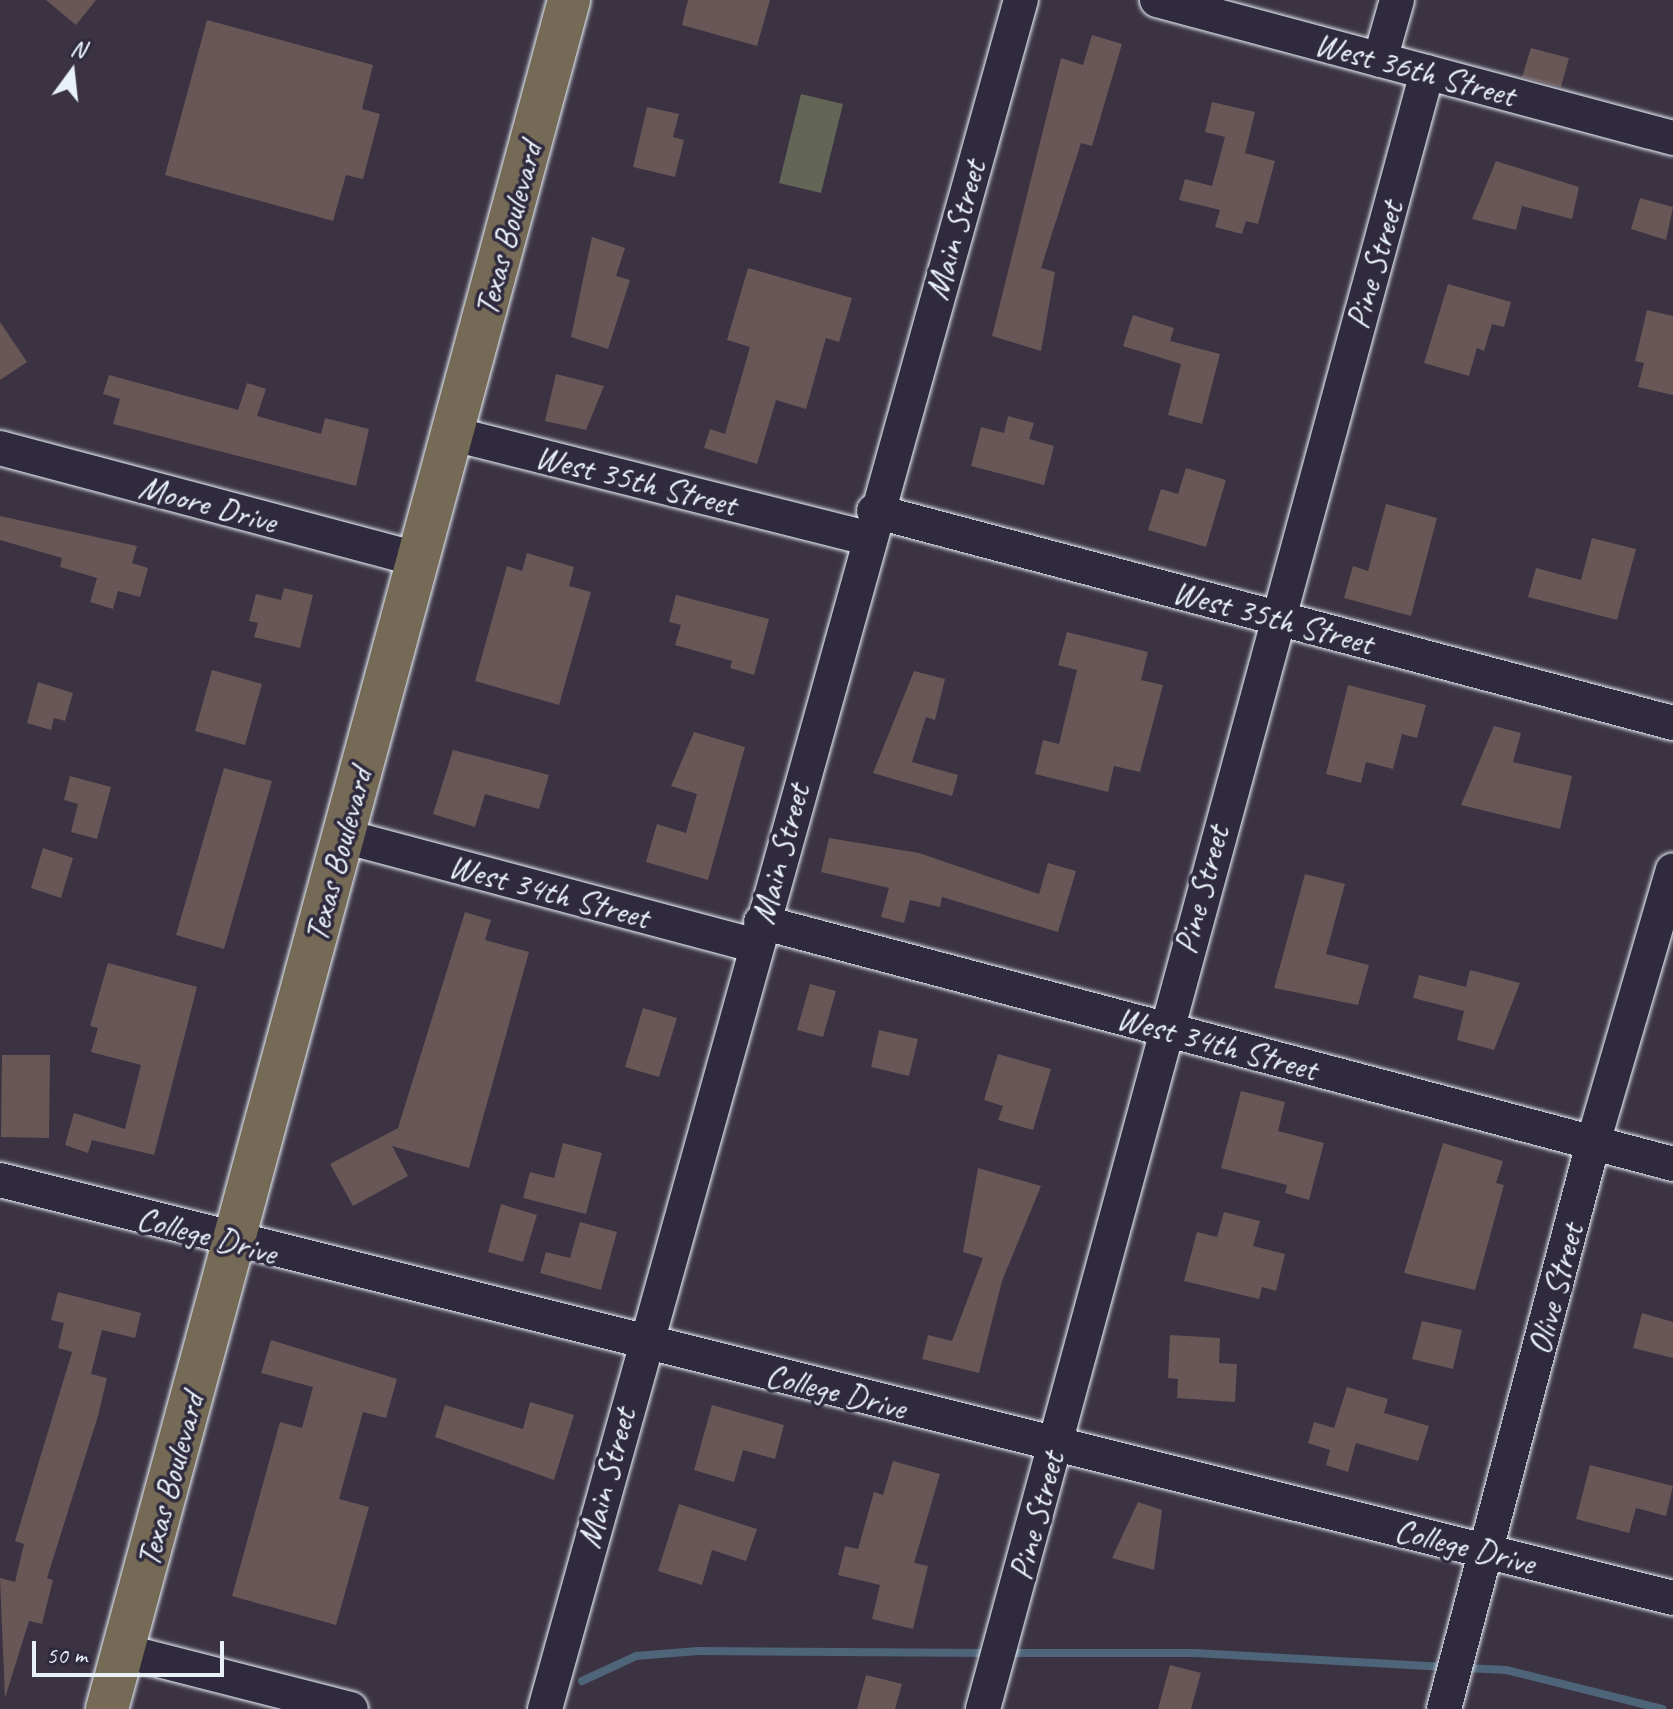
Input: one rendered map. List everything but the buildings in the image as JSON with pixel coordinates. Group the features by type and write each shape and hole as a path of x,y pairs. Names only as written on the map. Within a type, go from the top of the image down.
{"main road":[{"name":"Texas Boulevard","path":"107,1709 569,0"}],"street":[{"name":"Main Street","path":"545,1709 642,1343 870,524 1021,0"},
{"name":"West 36th Street","path":"1157,0 1673,138"},
{"path":"1380,60 1397,0"},
{"name":"Pine Street","path":"983,1709 1163,1029 1427,72"},
{"name":"West 35th Street","path":"453,434 870,524 1275,618 1673,723"},
{"name":"Moore Drive","path":"0,448 417,559"},
{"name":"West 34th Street","path":"343,836 1163,1029 1673,1164"},
{"name":"Olive Street","path":"1448,1694 1593,1143 1673,870"},
{"name":"College Drive","path":"0,1180 234,1244 1673,1598"},
{"path":"123,1651 351,1709"}],"green space":[{"path":"801,94 843,104 821,193 779,183"}],"waterway":[{"path":"582,1681 636,1656 698,1651 990,1653"},
{"path":"1008,1653 1195,1653 1446,1667"},
{"path":"1464,1668 1506,1670 1662,1709"}]}
